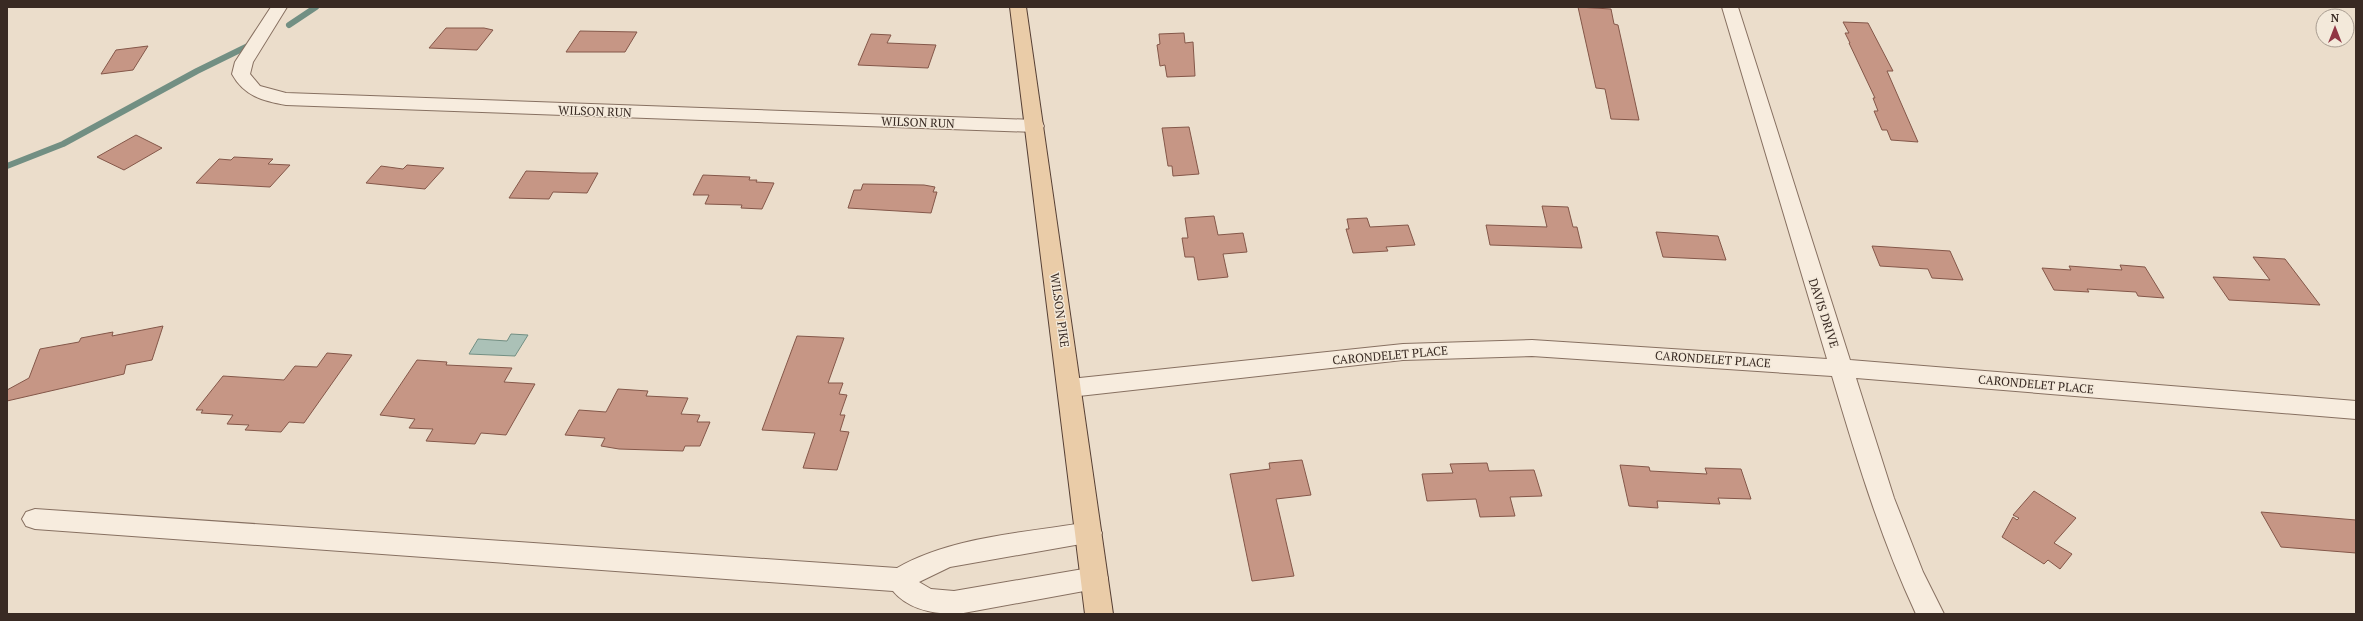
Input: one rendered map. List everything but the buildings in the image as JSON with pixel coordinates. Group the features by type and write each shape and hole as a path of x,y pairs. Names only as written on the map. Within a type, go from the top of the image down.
{"main road":[{"name":"WILSON PIKE","path":"1018,7 1099,614"}],"street":[{"name":"WILSON RUN","path":"279,7 242,69 244,81 249,87 258,92 286,99 1035,126"},
{"name":"DAVIS DRIVE","path":"1730,7 1881,498 1910,573 1930,614"},
{"name":"CARONDELET PLACE","path":"1070,388 1403,352 1469,348 1588,350 1841,368 2356,410"},
{"path":"35,519 900,580 927,564 949,556 1089,533"},
{"path":"900,580 908,590 919,597 941,603 1094,578"}],"shaded area":[{"path":"511,334 528,335 515,356 469,354 478,339 507,341"}],"waterway":[{"path":"289,25 316,7"},
{"path":"7,166 63,144 197,71 252,44"}]}
